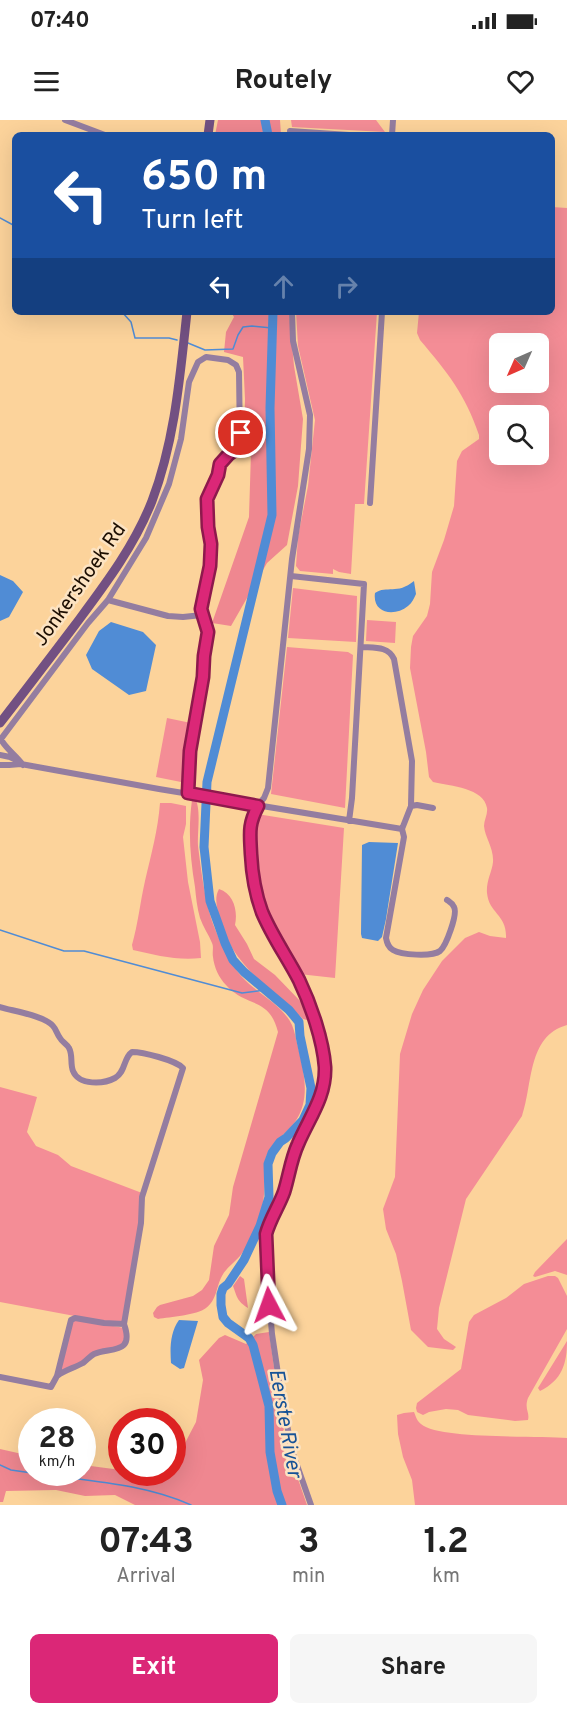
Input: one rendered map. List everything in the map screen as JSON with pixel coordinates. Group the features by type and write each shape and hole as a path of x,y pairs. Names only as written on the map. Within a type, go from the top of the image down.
{"street":[{"path":"65,120 97,132"},
{"path":"290,132 305,132"},
{"name":"Jonkershoek Rd","path":"0,723 113,574 137,534 151,502 172,430 187,315"},
{"path":"292,315 293,341 311,422 306,476 295,535 268,788 251,819 250,827 251,859 256,892 263,913 299,981 318,1028 325,1066 316,1108 298,1144 283,1194 266,1234 272,1334 282,1402 292,1451 311,1505"},
{"path":"369,503 382,315"},
{"path":"22,764 1,739 88,623 108,600 146,538 163,500 181,439 190,378 201,359 219,358 236,364 239,372 240,445 220,464 218,475 207,499 211,544 202,615 207,627 207,636 203,677 190,751 188,793"},
{"path":"291,576 364,584 349,821"},
{"path":"108,600 168,616 202,615"},
{"path":"361,647 384,648 394,659 413,772 411,806 402,829 404,837 386,938 390,947 396,952 428,955 442,949 446,943 455,910 447,900"},
{"path":"0,755 13,758 22,764"},
{"path":"0,765 22,764 402,829"},
{"path":"411,806 434,808"},
{"path":"0,1007 52,1024 69,1049 74,1073 84,1081 93,1083 116,1078 123,1071 129,1054 134,1052 181,1065 183,1068 142,1197 141,1223 124,1324 126,1341 120,1349 94,1354 57,1376"},
{"path":"0,1377 51,1387 57,1376 72,1318 124,1324"}],"shaded area":[{"path":"218,120 280,120 281,132 216,132"},
{"path":"291,120 376,120 385,132 292,127"},
{"path":"555,207 567,208 567,1025 554,1031 538,1050 522,1116 466,1199 439,1308 437,1329 444,1339 456,1347 453,1350 428,1347 411,1330 396,1254 386,1229 383,1209 395,1177 400,1054 412,1014 423,990 442,961 465,938 479,932 506,938 506,930 488,900 487,884 493,862 484,826 487,812 485,801 466,789 433,782 429,777 410,668 413,636 427,616 432,572 454,506 457,461 462,451 479,439 474,420 462,396 417,333 419,315 555,315"},
{"path":"233,315 289,315 294,366 303,419 298,486 287,545 267,563 231,626 212,623 249,517 251,452 244,443 243,357 224,352 226,332 234,317"},
{"path":"296,315 377,315 364,504 355,504 351,574 333,569 333,574 300,571 296,566 315,420 298,346"},
{"path":"293,588 357,596 356,642 288,638"},
{"path":"367,620 396,622 395,643 366,641"},
{"path":"287,647 348,652 353,655 345,808 271,794"},
{"path":"167,718 191,723 181,782 156,777"},
{"path":"194,797 199,813 198,846 211,918 224,950 238,972 282,1011 292,1025 302,1066 305,1095 295,1122 268,1152 264,1168 263,1202 255,1230 240,1256 224,1273 210,1305 196,1312 158,1319 153,1313 157,1307 193,1296 202,1290 209,1280 214,1246 229,1215 233,1187 278,1032 269,1013 263,1007 234,992 223,982 216,968 213,945 199,914 192,865 190,822"},
{"path":"160,803 186,806 183,837 201,958 158,956 133,950 132,945 156,833"},
{"path":"257,814 344,828 335,978 299,974 267,917 255,875 253,829 254,817"},
{"path":"219,889 228,895 234,904 235,925 254,959 275,975 303,1004 307,1020 252,974 241,961 224,932 217,909 216,899"},
{"path":"0,1087 37,1097 27,1132 36,1146 58,1155 71,1166 142,1193 123,1322 112,1323 0,1302"},
{"path":"567,1239 567,1275 555,1271 533,1276 535,1272"},
{"path":"240,1276 244,1279 248,1308 239,1301 233,1286"},
{"path":"548,1276 558,1278 567,1296 567,1329 528,1398 528,1420 515,1421 468,1415 458,1410 446,1409 423,1415 417,1412 417,1403 461,1369 469,1322 474,1315 506,1298 524,1284"},
{"path":"76,1319 124,1328 123,1344 60,1371 71,1322"},
{"path":"269,1332 278,1395 286,1425 281,1435 289,1476 298,1479 307,1505 135,1505 115,1495 85,1496 56,1490 6,1491 3,1502 0,1502 0,1449 18,1453 18,1486 96,1486 96,1467 108,1468 108,1486 186,1486 186,1441 196,1422 203,1380 199,1360 219,1338 225,1335 246,1344 256,1334"},
{"path":"567,1341 562,1370 554,1382 540,1391 538,1388"},
{"path":"414,1412 421,1424 447,1433 567,1438 567,1505 415,1505 412,1480 403,1457 398,1434 397,1415"}],"water":[{"path":"0,575 13,581 23,592 9,617 0,621"},
{"path":"414,581 416,594 408,606 397,612 386,612 377,605 375,593 402,588"},
{"path":"111,622 143,632 156,645 146,691 129,695 92,669 86,655 99,631"},
{"path":"369,842 398,843 386,919 382,937 378,941 362,938 361,934 362,845"},
{"path":"179,1320 198,1321 184,1368 180,1369 171,1363 172,1335"}],"waterway":[{"name":"Eerste River","path":"265,120 267,132"},
{"path":"0,218 12,224"},
{"path":"125,315 131,322 135,338 177,340"},
{"name":"Eerste River","path":"273,315 270,408 272,515 207,782 204,847 210,901 225,943 233,960 244,972 289,1010 299,1022 311,1088 310,1105 303,1120 272,1153 268,1164 269,1197 260,1226 244,1260 221,1294 223,1317 249,1338 253,1345 269,1406 270,1452 282,1505"},
{"path":"188,343 205,350 233,349 243,327 272,328"},
{"path":"0,930 64,951 84,951 242,993 265,990"},
{"path":"0,1465 18,1471"},
{"path":"96,1481 133,1487 191,1505"}],"route":[{"path":"241,433 239,447 220,464 218,475 207,499 211,544 210,566 201,609 208,632 190,751 188,793 258,806 250,823 252,873 256,892 263,913 299,981 318,1028 325,1066 316,1108 298,1144 283,1194 266,1234 269,1305"}]}
